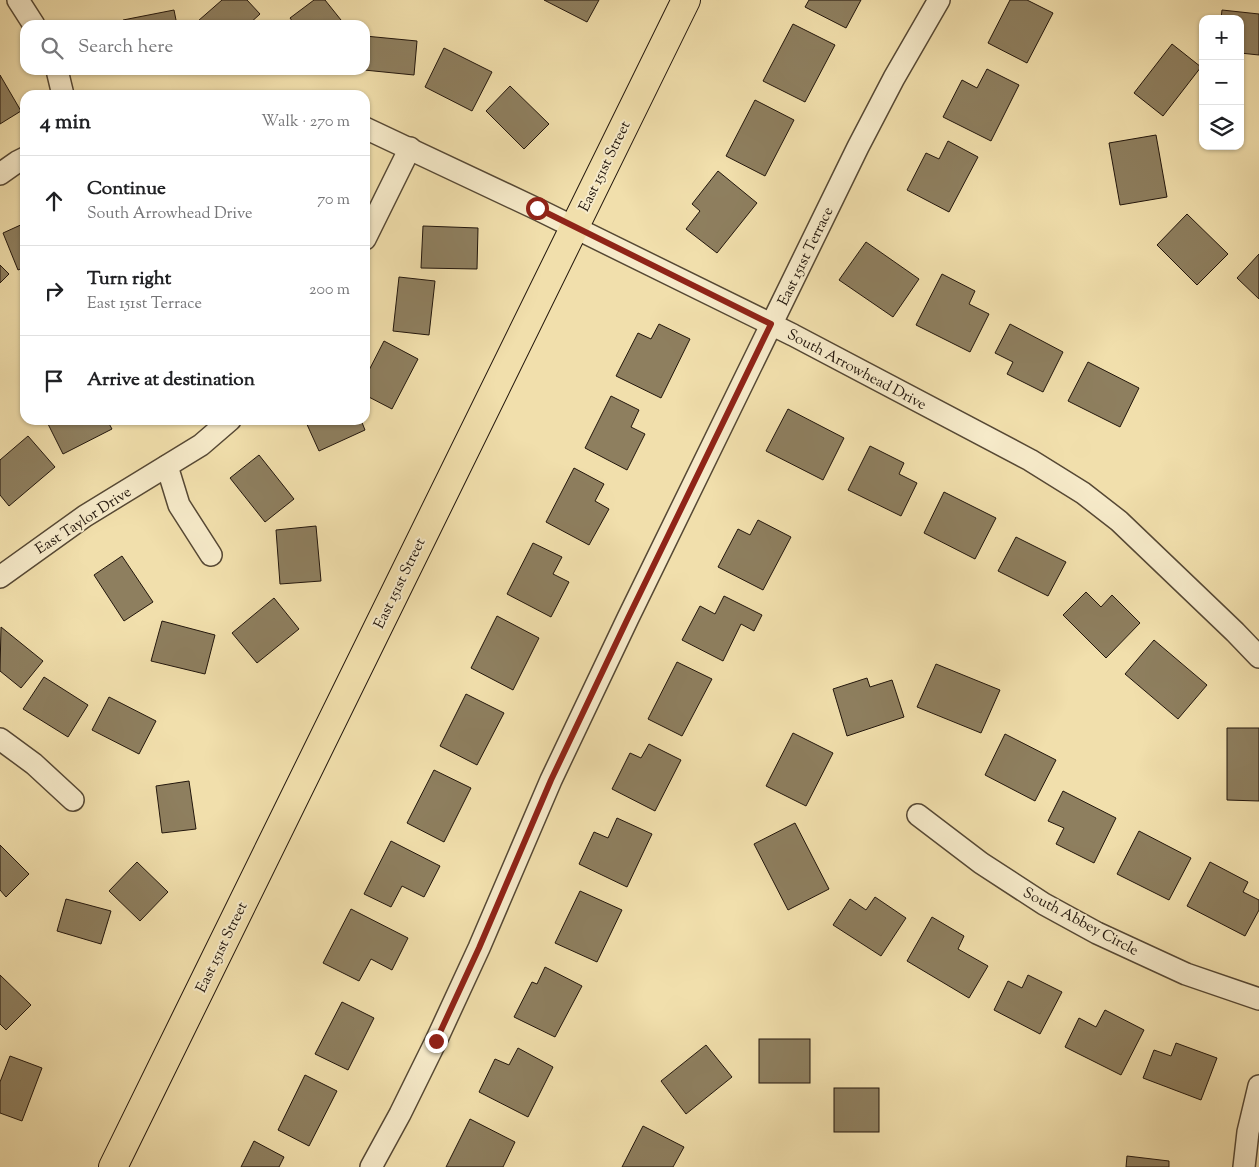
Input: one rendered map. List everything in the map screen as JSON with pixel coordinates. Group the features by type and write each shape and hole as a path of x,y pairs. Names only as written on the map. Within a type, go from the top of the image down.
{"main road":[{"name":"East 151st Street","path":"113,1167 686,0"}],"street":[{"path":"18,0 31,20"},
{"name":"East 151st Terrace","path":"371,1167 436,1041 479,948 559,763 771,324 858,147 894,78 939,0"},
{"path":"58,75 62,90"},
{"name":"South Arrowhead Drive","path":"370,130 771,324 1030,460 1083,493 1119,520 1259,657"},
{"path":"370,230 410,148"},
{"path":"0,174 20,161"},
{"name":"East Taylor Drive","path":"0,577 86,516 201,445 224,425"},
{"path":"167,466 179,505 211,555"},
{"path":"0,739 34,764 73,800"},
{"name":"South Abbey Circle","path":"918,815 981,863 1044,904 1089,929 1186,974 1259,1000"},
{"path":"1244,1167 1248,1132 1259,1086"}],"building":[{"path":"222,0 247,0 260,14 253,20 199,20"},
{"path":"314,0 325,0 341,20 291,20 290,18"},
{"path":"544,0 599,0 587,22"},
{"path":"809,0 861,0 846,28 805,7"},
{"path":"1010,0 1027,0 1053,13 1027,63 988,43"},
{"path":"174,10 176,20 123,20"},
{"path":"1222,10 1259,14 1259,55 1244,53 1244,15 1221,15"},
{"path":"793,24 835,45 805,102 763,81"},
{"path":"370,36 417,41 414,75 370,71"},
{"path":"1172,44 1199,65 1199,70 1163,116 1134,93"},
{"path":"444,48 492,72 472,111 425,87"},
{"path":"987,69 1019,85 991,141 943,117 962,80 977,88"},
{"path":"0,75 20,112 0,124"},
{"path":"510,86 549,124 524,149 486,111"},
{"path":"755,100 794,120 765,176 726,156"},
{"path":"1156,135 1167,197 1120,205 1109,143"},
{"path":"948,141 978,157 949,212 907,190 926,153 939,159"},
{"path":"718,171 757,203 717,253 686,229 700,211 692,204"},
{"path":"1187,214 1228,254 1197,285 1157,245"},
{"path":"20,225 20,269 18,270 3,233"},
{"path":"423,226 478,228 477,269 421,268"},
{"path":"866,242 919,279 893,317 839,280"},
{"path":"1259,254 1259,299 1237,278"},
{"path":"0,265 9,274 0,283"},
{"path":"942,274 975,291 969,304 989,314 970,352 916,325"},
{"path":"399,277 435,281 429,335 393,331"},
{"path":"659,324 690,339 661,398 616,376 638,333 651,339"},
{"path":"1010,324 1063,352 1043,392 1007,374 1013,362 995,353"},
{"path":"384,341 418,359 392,409 370,398 370,368"},
{"path":"1088,362 1139,388 1120,427 1068,401"},
{"path":"611,396 639,410 631,427 645,434 627,470 585,448"},
{"path":"788,409 844,438 823,480 766,451"},
{"path":"48,425 110,425 112,429 63,454"},
{"path":"307,425 363,425 365,430 319,451"},
{"path":"28,436 55,467 9,506 0,495 0,460"},
{"path":"870,446 904,463 899,474 917,483 901,516 848,490"},
{"path":"259,455 294,499 265,522 230,478"},
{"path":"574,468 604,484 595,501 609,509 589,545 546,522"},
{"path":"944,492 996,518 975,559 924,533"},
{"path":"758,520 791,537 763,590 718,567 738,529 750,535"},
{"path":"316,526 321,581 280,584 276,530"},
{"path":"1016,537 1066,562 1048,596 998,571"},
{"path":"533,543 562,557 553,574 569,582 551,617 507,594"},
{"path":"122,556 153,602 124,621 94,575"},
{"path":"1086,592 1101,607 1112,595 1140,623 1106,658 1063,615"},
{"path":"724,596 762,615 754,631 741,624 723,661 682,640 700,606 715,614"},
{"path":"274,598 299,629 257,663 232,633"},
{"path":"497,616 539,638 513,690 471,668"},
{"path":"162,621 215,635 205,674 151,661"},
{"path":"1,627 43,661 21,688 0,671"},
{"path":"1154,640 1207,685 1178,719 1125,674"},
{"path":"677,662 712,679 682,736 648,719"},
{"path":"936,664 1000,690 981,733 917,707"},
{"path":"44,677 88,705 68,737 23,709"},
{"path":"867,678 870,687 892,680 904,717 847,736 833,689"},
{"path":"466,694 504,713 477,765 440,746"},
{"path":"109,697 156,721 139,754 92,730"},
{"path":"1227,728 1259,728 1259,801 1227,800"},
{"path":"793,733 833,753 806,806 766,786"},
{"path":"1005,734 1056,760 1035,801 985,775"},
{"path":"649,744 681,760 655,811 612,789 630,753 641,758"},
{"path":"434,770 471,788 444,842 407,823"},
{"path":"189,781 196,829 162,833 156,786"},
{"path":"1063,791 1116,818 1094,863 1056,844 1064,828 1048,821"},
{"path":"617,818 652,834 627,887 579,864 594,832 608,838"},
{"path":"795,823 829,889 788,910 754,844"},
{"path":"1139,831 1191,858 1169,900 1117,874"},
{"path":"391,841 440,866 424,897 402,886 391,907 364,894"},
{"path":"0,845 29,874 6,897 0,890"},
{"path":"137,862 168,892 140,921 109,891"},
{"path":"1210,862 1248,882 1243,892 1259,900 1259,910 1245,936 1187,906"},
{"path":"580,891 622,910 597,962 555,943"},
{"path":"875,897 906,918 881,956 833,925 850,899 866,910"},
{"path":"66,899 111,911 101,944 57,931"},
{"path":"351,909 408,938 392,970 371,959 359,981 323,963"},
{"path":"932,917 964,936 958,949 988,966 969,998 907,961"},
{"path":"545,967 582,986 555,1037 514,1017 532,982 537,984"},
{"path":"0,975 31,1005 6,1030 0,1024"},
{"path":"1028,975 1062,992 1040,1034 994,1010 1008,981 1022,988"},
{"path":"342,1002 374,1018 348,1070 315,1054"},
{"path":"1105,1010 1144,1030 1121,1075 1065,1047 1079,1018 1096,1027"},
{"path":"759,1039 810,1039 810,1083 759,1083"},
{"path":"1176,1043 1217,1058 1201,1100 1143,1078 1154,1050 1171,1056"},
{"path":"706,1045 732,1077 686,1114 661,1081"},
{"path":"518,1048 553,1067 528,1117 479,1092 495,1059 509,1065"},
{"path":"10,1056 42,1068 22,1121 0,1113 0,1082"},
{"path":"305,1075 337,1091 309,1146 278,1130"},
{"path":"834,1088 879,1088 879,1132 834,1132"},
{"path":"470,1119 515,1142 503,1167 446,1167"},
{"path":"643,1126 684,1147 673,1167 622,1167"},
{"path":"254,1141 284,1157 279,1167 241,1167"},
{"path":"1127,1156 1169,1161 1169,1167 1126,1167"}],"route":[{"path":"436,1041 479,948 551,780 771,324 537,208"}]}
